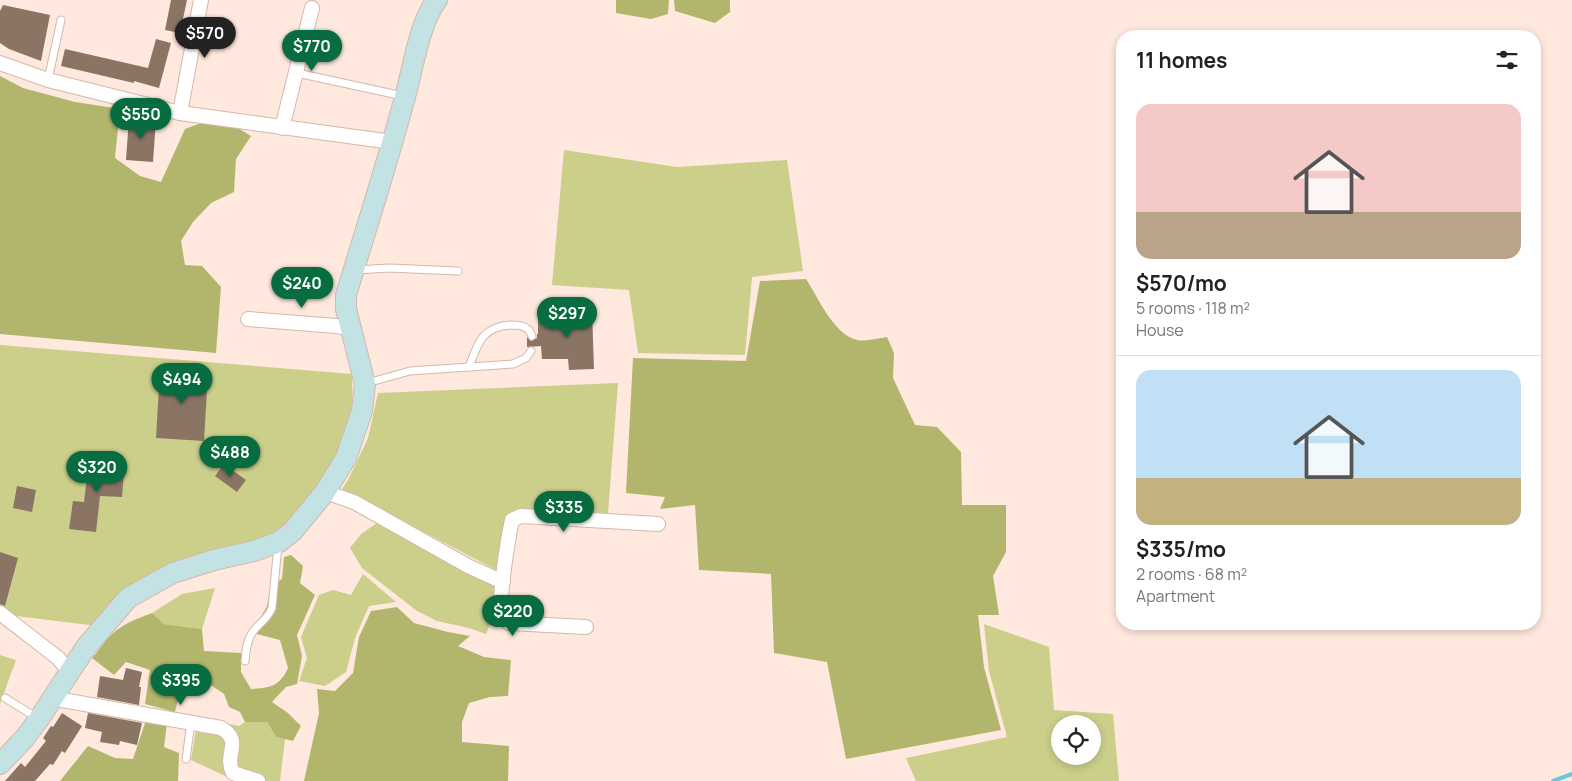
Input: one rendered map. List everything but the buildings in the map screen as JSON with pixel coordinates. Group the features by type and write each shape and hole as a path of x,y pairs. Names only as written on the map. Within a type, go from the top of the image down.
{"street":[{"path":"180,113 201,0"},
{"path":"0,764 24,739 86,647 128,598 173,573 214,560 254,551 279,542 292,531 325,492 346,458 362,411 365,384 346,310 346,295 406,97 422,31 437,0"},
{"path":"282,128 312,8"},
{"path":"0,63 48,80 180,113 392,142"},
{"path":"248,319 351,328"},
{"path":"325,492 354,502 468,566 503,582"},
{"path":"586,627 509,623 502,616 503,582 512,520 521,516 658,524"},
{"path":"0,613 58,658 70,672"},
{"path":"51,698 221,728 229,733 233,739 230,766 233,773 258,781"}],"lane":[{"path":"48,80 61,20"},
{"path":"296,73 406,97"},
{"path":"354,270 389,268 458,271"},
{"path":"469,367 482,338 492,328 518,325 529,330 532,336"},
{"path":"365,384 410,371 513,364 526,358 530,351"},
{"path":"245,661 247,642 268,617 272,608 279,542"},
{"path":"5,698 39,719"},
{"path":"186,759 190,722"}],"green space":[{"path":"616,0 669,0 668,14 651,19 616,13"},
{"path":"674,0 730,0 730,12 715,23 675,11"},
{"path":"0,76 23,88 75,102 121,109 115,158 140,176 161,182 185,129 201,123 233,125 251,136 236,159 234,192 211,203 193,222 181,241 185,265 202,266 221,287 216,353 0,334"},
{"path":"564,150 677,167 787,160 803,271 752,277 745,355 638,353 629,290 552,285"},
{"path":"806,279 833,323 848,336 857,340 887,337 894,353 893,378 915,425 937,427 961,452 962,505 1006,505 1006,552 993,576 999,615 978,615 984,667 1001,730 846,759 827,662 774,653 771,574 699,570 695,505 660,509 665,497 626,493 633,358 746,361 760,281"},
{"path":"0,345 352,374 353,417 335,465 279,534 206,556 97,626 0,614"},
{"path":"618,383 608,513 514,511 505,518 498,571 342,489 368,438 378,393"},
{"path":"377,523 496,584 493,618 486,634 437,621 417,611 362,568 350,548 361,534"},
{"path":"291,555 303,566 300,583 315,595 297,635 302,656 297,684 286,687 272,702 288,713 301,726 293,741 276,737 267,722 245,722 240,712 229,707 224,694 205,681 196,685 182,682 175,712 145,704 150,670 126,662 114,675 92,658 119,628 152,613 164,624 202,629 204,651 241,653 241,672 251,689 274,685 282,679 288,668 280,640 257,634 261,617 267,606 271,585 282,579 284,557"},
{"path":"363,574 396,602 369,606 355,638 346,672 325,686 299,681 307,658 301,637 319,595 333,590 351,595"},
{"path":"215,588 202,629 164,624 152,613 182,594"},
{"path":"397,607 414,623 470,636 458,646 484,657 511,660 508,696 490,697 469,703 462,722 462,742 509,746 508,781 304,781 319,713 317,689 335,691 353,673 359,637 371,611"},
{"path":"984,624 1049,647 1054,710 1113,714 1119,781 916,781 906,758 1007,737 989,671"},
{"path":"0,655 16,660 0,704"},
{"path":"198,717 239,726 245,722 267,722 276,737 285,739 280,781 236,781 191,760"},
{"path":"145,723 167,723 164,747 179,753 178,781 60,781 88,746 115,758 133,759"}],"waterway":[{"path":"1553,781 1572,774"}]}
